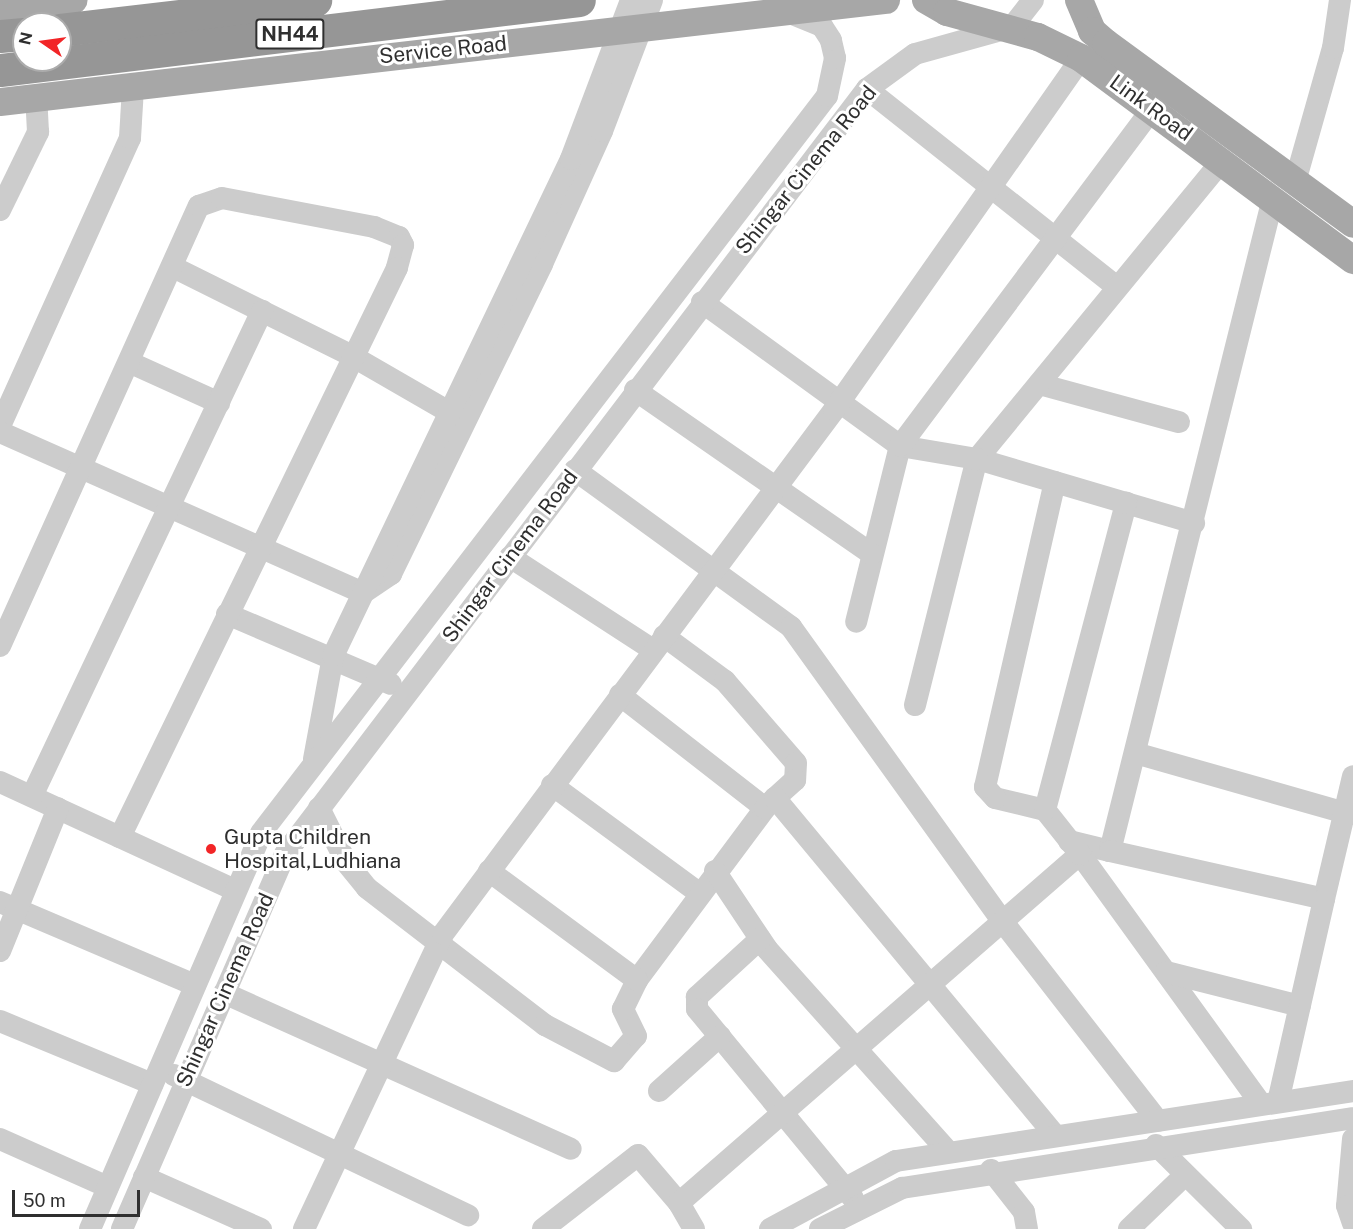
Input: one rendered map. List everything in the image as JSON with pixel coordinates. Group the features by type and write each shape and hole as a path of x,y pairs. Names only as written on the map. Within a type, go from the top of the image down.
{"highway":[{"name":"NH44","path":"72,29 315,0"},
{"name":"NH44","path":"0,70 579,0"},
{"path":"0,36 12,20"}],"main road":[{"path":"18,12 74,0"},
{"name":"Service Road","path":"0,102 440,48 629,33 886,0"},
{"name":"Link Road","path":"926,0 946,12 1012,27 1081,58 1223,160 1353,224"},
{"name":"Link Road","path":"1079,0 1092,31 1284,190 1353,260"}],"street":[{"path":"629,33 631,0"},
{"path":"314,761 363,593 456,416 542,264 629,33 652,0"},
{"path":"1012,27 1033,0"},
{"path":"1110,851 1194,523 1284,190 1333,48 1340,0"},
{"name":"Shingar Cinema Road","path":"90,1229 261,833 826,96 835,58 831,40 822,26 789,13"},
{"name":"Shingar Cinema Road","path":"122,1229 285,854 319,808 702,302 867,89 915,54 1012,27"},
{"path":"304,1229 438,944 552,785 839,403 1081,58"},
{"path":"0,426 130,138 133,87"},
{"path":"867,89 1117,287"},
{"path":"0,210 38,132 36,98"},
{"path":"856,622 900,446 1058,240 1152,109"},
{"path":"915,705 978,459 1223,160"},
{"path":"0,646 131,363 199,206 214,197 391,231 399,237 402,254 120,837"},
{"path":"173,267 352,356 456,416"},
{"path":"702,302 900,446 978,459 1194,523"},
{"path":"32,796 262,311"},
{"path":"131,363 219,403"},
{"path":"1039,384 1179,422"},
{"path":"635,390 872,554"},
{"path":"0,432 169,509 363,593"},
{"path":"575,470 791,627 1003,922 1158,1121"},
{"path":"1055,482 985,787 995,798 1045,810 1166,972 1270,1103"},
{"path":"1045,810 1126,503"},
{"path":"319,808 356,877 438,944 545,1025 614,1061 636,1036 623,1009 637,980 715,872 770,803 795,780 796,763 725,681 510,557"},
{"path":"228,614 380,676 405,694"},
{"path":"620,695 770,803 931,984 1054,1134"},
{"path":"1135,753 1345,813"},
{"path":"1270,1103 1300,1006 1324,899 1346,847 1345,813 1353,776"},
{"path":"0,782 235,890"},
{"path":"552,785 699,893"},
{"path":"0,951 9,906 58,808"},
{"path":"679,1203 1003,922 1074,848"},
{"path":"1074,848 1110,851 1324,899"},
{"path":"489,871 637,980"},
{"path":"715,872 760,939 946,1149"},
{"path":"9,906 195,985"},
{"path":"760,939 696,999 697,1009 785,1112 851,1204"},
{"path":"1166,972 1300,1006"},
{"path":"224,993 383,1061 571,1149"},
{"path":"0,1021 155,1076 186,1080 468,1215"},
{"path":"659,1091 720,1036"},
{"path":"820,1229 851,1204 896,1161 946,1149 1158,1121 1353,1091"},
{"path":"770,1229 902,1188 991,1170 1353,1118"},
{"path":"0,1138 108,1187"},
{"path":"1156,1145 1236,1227"},
{"path":"1352,1149 1347,1206 1353,1223"},
{"path":"543,1229 638,1155 679,1203 690,1227"},
{"path":"991,1170 1024,1212 1027,1229"},
{"path":"1129,1229 1185,1175"},
{"path":"144,1177 261,1229"}],"place":[{"name":"Gupta Children Hospital,Ludhiana","path":"211,849"}]}
